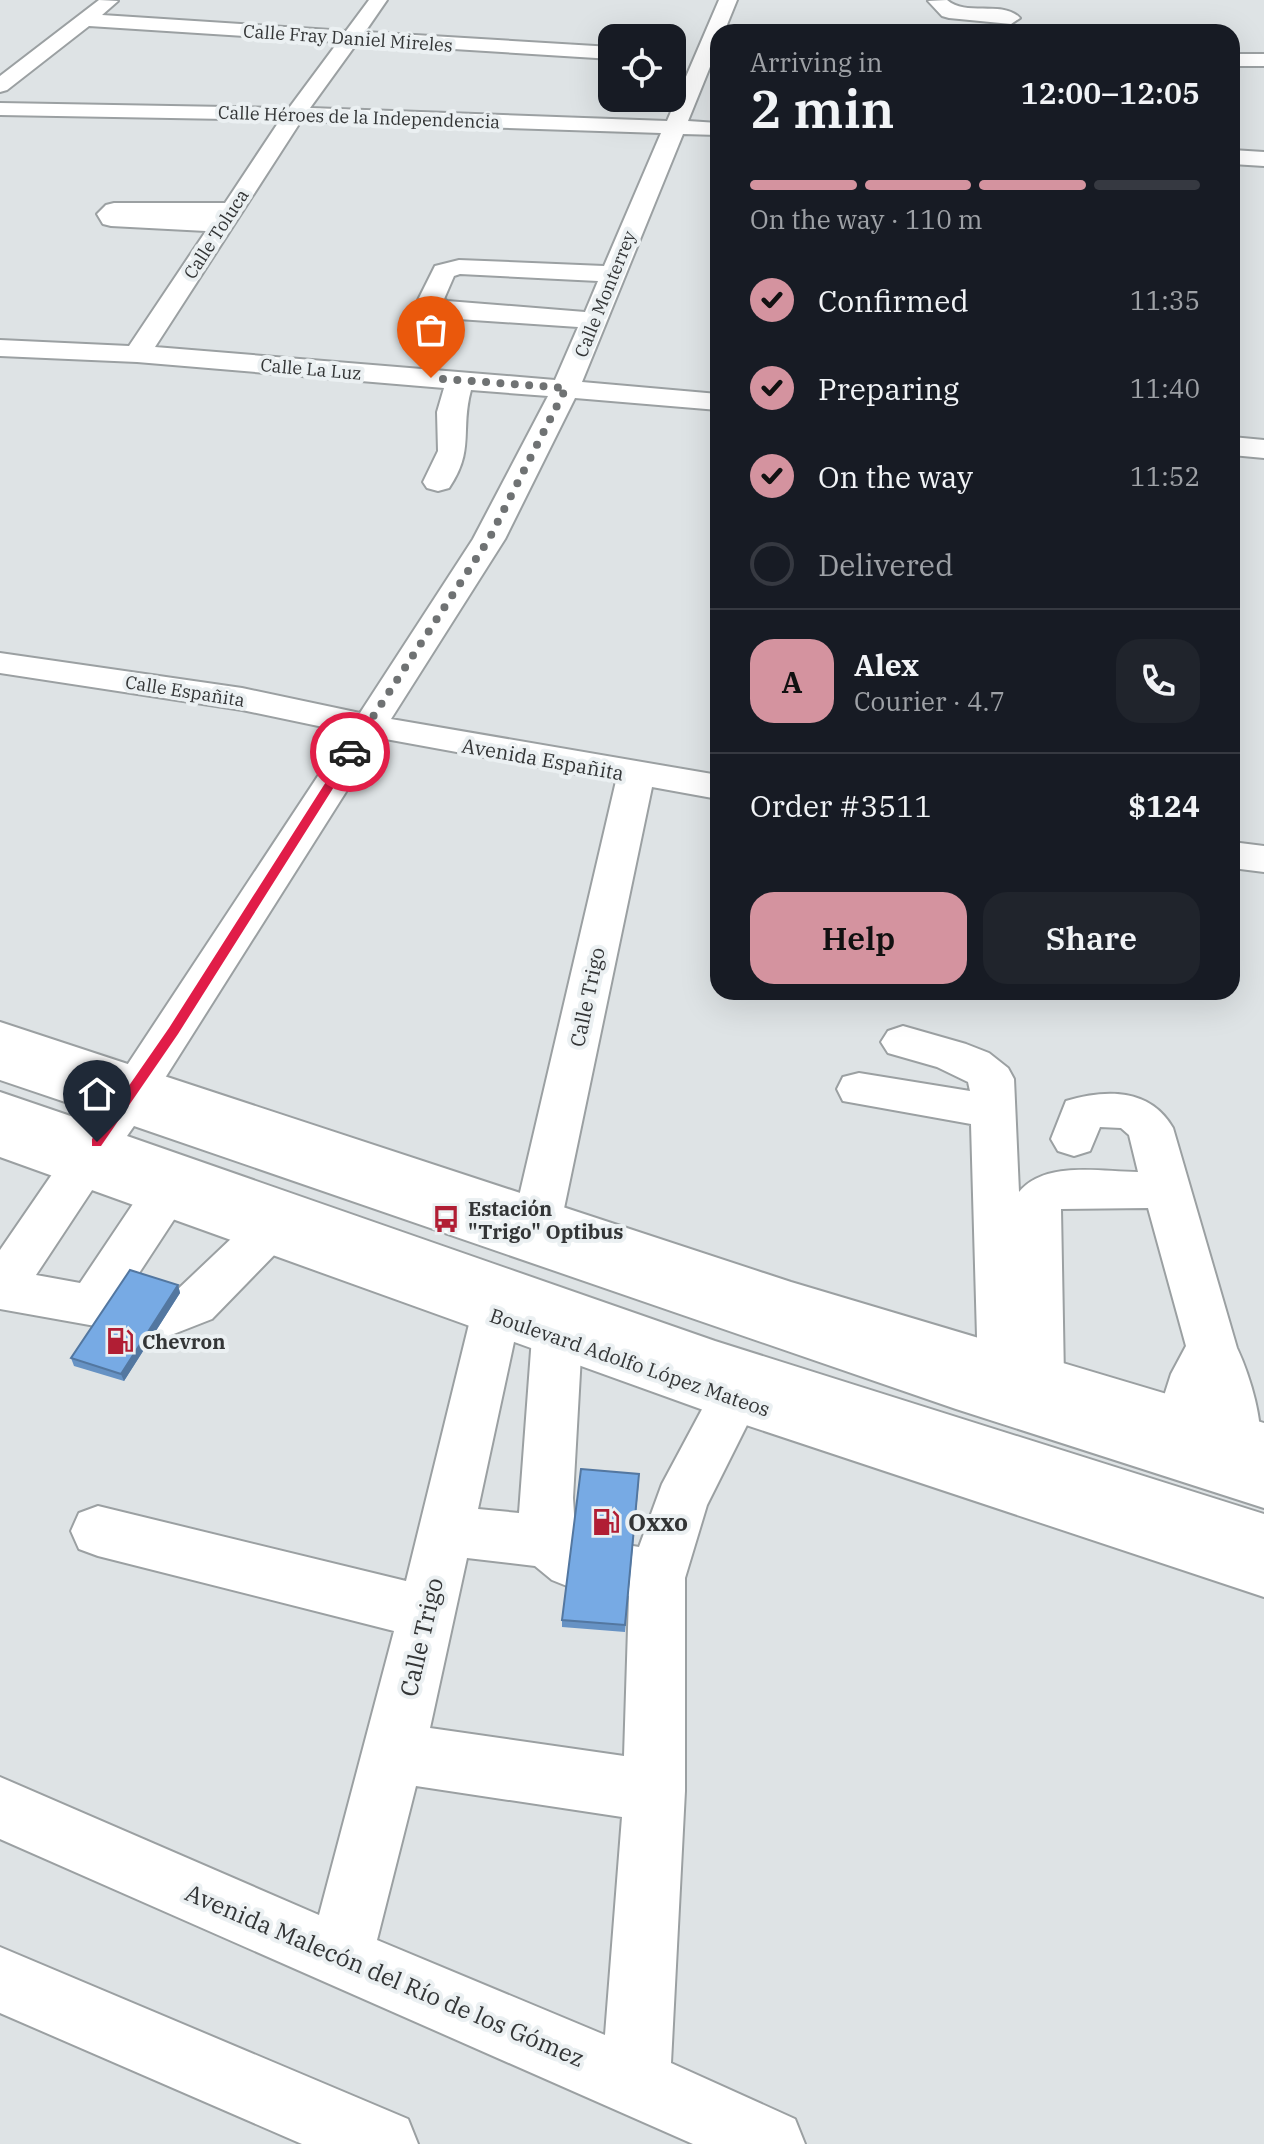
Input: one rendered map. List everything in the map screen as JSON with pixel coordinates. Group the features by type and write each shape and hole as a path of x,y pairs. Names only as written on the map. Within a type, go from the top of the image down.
{"street":[{"path":"0,86 111,0"},
{"name":"Calle Toluca","path":"137,354 295,114 378,0"},
{"name":"Calle Monterrey","path":"717,24 728,0"},
{"path":"937,1 949,12 1011,17"},
{"name":"Calle Fray Daniel Mireles","path":"85,20 598,52"},
{"name":"Calle Monterrey","path":"0,1289 489,539 566,388 702,58"},
{"path":"1240,60 1264,60"},
{"name":"Calle Héroes de la Independencia","path":"0,109 295,114 710,129"},
{"path":"1240,158 1264,159"},
{"path":"594,320 458,311 438,307 431,300 444,271 459,267 613,274"},
{"name":"Calle La Luz","path":"0,348 137,354 710,401"},
{"path":"438,482 453,451 451,412 460,381"},
{"path":"1240,447 1264,449"},
{"name":"Calle Españita","path":"0,663 242,699 369,724"},
{"name":"Avenida Españita","path":"369,724 453,743 636,776 710,786"},
{"name":"Calle Trigo","path":"538,1218 636,776"},
{"path":"1240,856 1264,859"},
{"name":"Boulevard Adolfo López Mateos","path":"0,1038 110,1124 164,1196 734,1399 1264,1571"},
{"path":"903,1042 984,1070 992,1079 992,1111 1020,1372"},
{"path":"0,1063 110,1124 715,1363 1264,1539"},
{"path":"859,1089 992,1111"},
{"path":"0,1109 110,1124 1264,1484"},
{"path":"1074,1139 1082,1113 1110,1109 1134,1113 1150,1128 1212,1348 1253,1443"},
{"name":"Boulevard Adolfo López Mateos","path":"0,1139 110,1124 538,1218 791,1302 1253,1443"},
{"path":"1020,1372 1037,1202 1052,1190 1166,1190"},
{"path":"0,1289 102,1307 164,1196"},
{"path":"166,1316 194,1305 266,1233"},
{"name":"Calle Trigo","path":"340,1957 394,1753 496,1316"},
{"path":"447,1530 560,1552 546,1498 557,1337"},
{"path":"1182,1421 1197,1374 1212,1348"},
{"path":"636,2082 654,1791 645,1575 734,1399"},
{"path":"98,1531 427,1613"},
{"path":"394,1753 654,1791"},
{"name":"Avenida Malecón del Río de los Gómez","path":"0,1808 636,2082 770,2144"},
{"path":"0,1980 383,2144"}],"building":[{"name":"Chevron","path":"130,1270 178,1285 121,1374 71,1358"},
{"name":"Oxxo","path":"581,1469 639,1474 625,1625 562,1620"}],"way so far":[{"path":"350,752 489,539 566,388 431,378"}],"place":[{"name":"Estación \"Trigo\" Optibus","path":"446,1219"},
{"name":"Chevron","path":"120,1341"},
{"name":"Oxxo","path":"606,1522"}],"route":[{"path":"97,1142 174,1031 350,752"}]}
